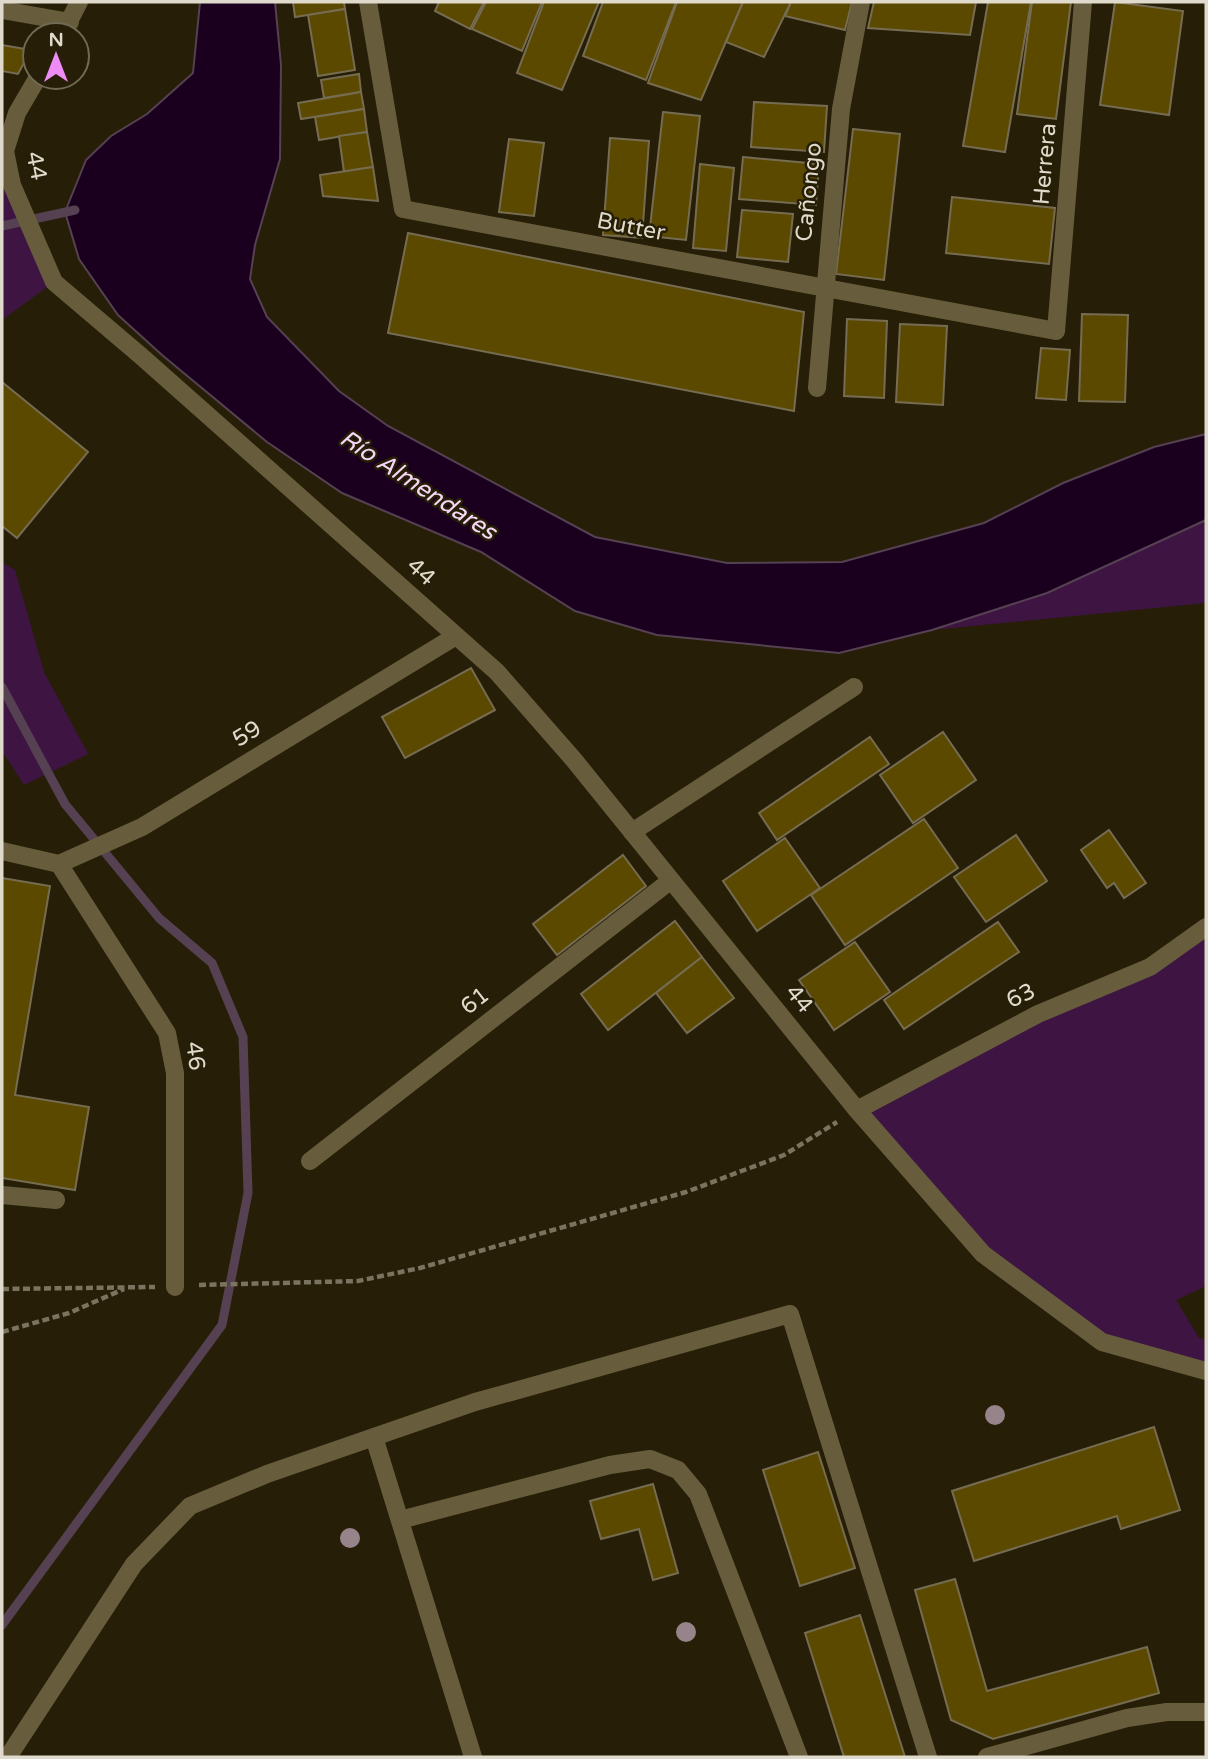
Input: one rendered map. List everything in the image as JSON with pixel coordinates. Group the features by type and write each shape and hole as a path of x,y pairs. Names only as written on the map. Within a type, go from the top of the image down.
{"street":[{"path":"70,21 79,2"},
{"name":"Butter","path":"368,2 403,209 1056,331"},
{"name":"Cañongo","path":"817,388 841,109 861,2"},
{"name":"Herrera","path":"1056,331 1083,2"},
{"path":"2,10 41,21"},
{"name":"44","path":"30,91 17,113 5,151 12,185 54,282 497,672 575,760 857,1110 983,1254 1102,1342 1206,1371"},
{"name":"59","path":"59,864 142,827 456,635"},
{"path":"632,832 854,687"},
{"path":"2,851 59,864"},
{"name":"46","path":"59,864 167,1033 175,1073 175,1287"},
{"name":"61","path":"310,1161 670,880"},
{"name":"63","path":"857,1110 1038,1014 1150,967 1206,927"},
{"path":"2,1195 56,1200"},
{"path":"8,1757 134,1564 190,1506 267,1474 475,1402 790,1314 928,1757"},
{"path":"374,1437 473,1757"},
{"path":"400,1520 610,1465 650,1459 678,1470 698,1494 799,1757"},
{"path":"987,1757 1127,1718 1167,1712 1206,1712"}],"path":[{"path":"2,1289 358,1281 420,1268 686,1192 784,1155 857,1110"},
{"path":"2,1332 69,1313 128,1287"}],"shaded area":[{"path":"12,185 54,282 2,320 2,188"},
{"path":"1206,520 1206,603 932,630 1047,593"},
{"path":"2,562 15,570 44,672 88,754 24,785 2,751"},
{"path":"1206,920 1206,1286 1176,1300 1199,1338 1206,1340 1206,1371 1102,1342 983,1254 857,1110 1150,967"}],"water":[{"name":"Río Almendares","path":"200,2 275,2 281,65 280,159 255,245 250,279 267,317 339,391 388,426 595,537 727,563 842,562 984,523 1063,483 1154,447 1206,434 1206,520 1047,593 932,630 839,653 657,635 575,611 481,552 342,493 267,442 118,315 79,259 65,212 86,160 111,136 147,114 193,73"}],"building":[{"path":"293,2 344,2 345,9 295,17"},
{"path":"439,2 484,2 470,29 435,11"},
{"path":"486,2 542,2 522,51 472,29"},
{"path":"544,2 599,2 562,90 517,73"},
{"path":"603,2 676,2 646,80 583,56"},
{"path":"677,2 743,2 701,100 648,83"},
{"path":"743,2 791,2 764,57 726,42"},
{"path":"791,2 852,2 845,30 785,16"},
{"path":"874,2 976,2 970,35 868,28"},
{"path":"988,2 1031,2 1005,152 963,146"},
{"path":"1032,2 1071,2 1056,119 1017,114"},
{"path":"1115,2 1183,11 1169,115 1100,105"},
{"path":"345,9 355,70 318,76 308,15"},
{"path":"2,45 21,48 21,68 18,74 2,71"},
{"path":"359,74 361,92 324,98 321,80"},
{"path":"361,92 364,109 301,119 298,103"},
{"path":"754,102 827,106 824,152 751,147"},
{"path":"364,109 367,132 319,140 315,117"},
{"path":"663,112 700,116 686,240 649,236"},
{"path":"853,129 900,134 884,280 836,274"},
{"path":"367,132 373,167 344,172 339,136"},
{"path":"610,138 649,141 642,238 603,235"},
{"path":"509,139 544,143 534,216 499,212"},
{"path":"743,157 819,164 816,205 739,199"},
{"path":"700,164 734,168 726,251 693,248"},
{"path":"373,167 378,201 323,196 320,175"},
{"path":"952,197 1055,208 1049,264 946,253"},
{"path":"742,210 793,214 788,262 737,257"},
{"path":"408,233 804,312 794,411 388,333"},
{"path":"1082,314 1128,315 1125,402 1079,401"},
{"path":"847,319 887,321 884,398 844,396"},
{"path":"900,324 947,326 943,405 896,402"},
{"path":"1041,348 1070,350 1066,400 1036,398"},
{"path":"2,382 88,452 17,538 2,526"},
{"path":"471,668 495,710 405,758 382,717"},
{"path":"943,732 976,780 913,823 880,775"},
{"path":"870,737 889,764 777,840 759,813"},
{"path":"924,819 958,868 845,945 811,895"},
{"path":"1109,830 1146,883 1124,898 1114,883 1107,888 1081,850"},
{"path":"1016,835 1047,881 986,922 954,877"},
{"path":"785,838 820,888 757,931 723,881"},
{"path":"623,855 646,886 557,955 533,924"},
{"path":"2,878 50,886 15,1095 89,1107 75,1190 2,1178"},
{"path":"675,921 702,957 608,1030 581,994"},
{"path":"998,922 1019,952 904,1029 884,1000"},
{"path":"855,942 890,992 834,1030 799,980"},
{"path":"702,957 734,998 687,1033 656,993"},
{"path":"1154,1427 1180,1510 1121,1529 1117,1516 974,1561 952,1491"},
{"path":"818,1452 855,1568 800,1586 763,1470"},
{"path":"653,1484 678,1573 653,1580 639,1529 601,1539 590,1501"},
{"path":"955,1579 987,1691 1147,1647 1159,1693 993,1739 951,1720 915,1590"},
{"path":"860,1615 905,1757 844,1757 805,1633"}],"waterway":[{"path":"2,226 75,210"},
{"path":"2,687 65,804 159,918 212,963 243,1037 248,1193 222,1325 2,1625"}]}
